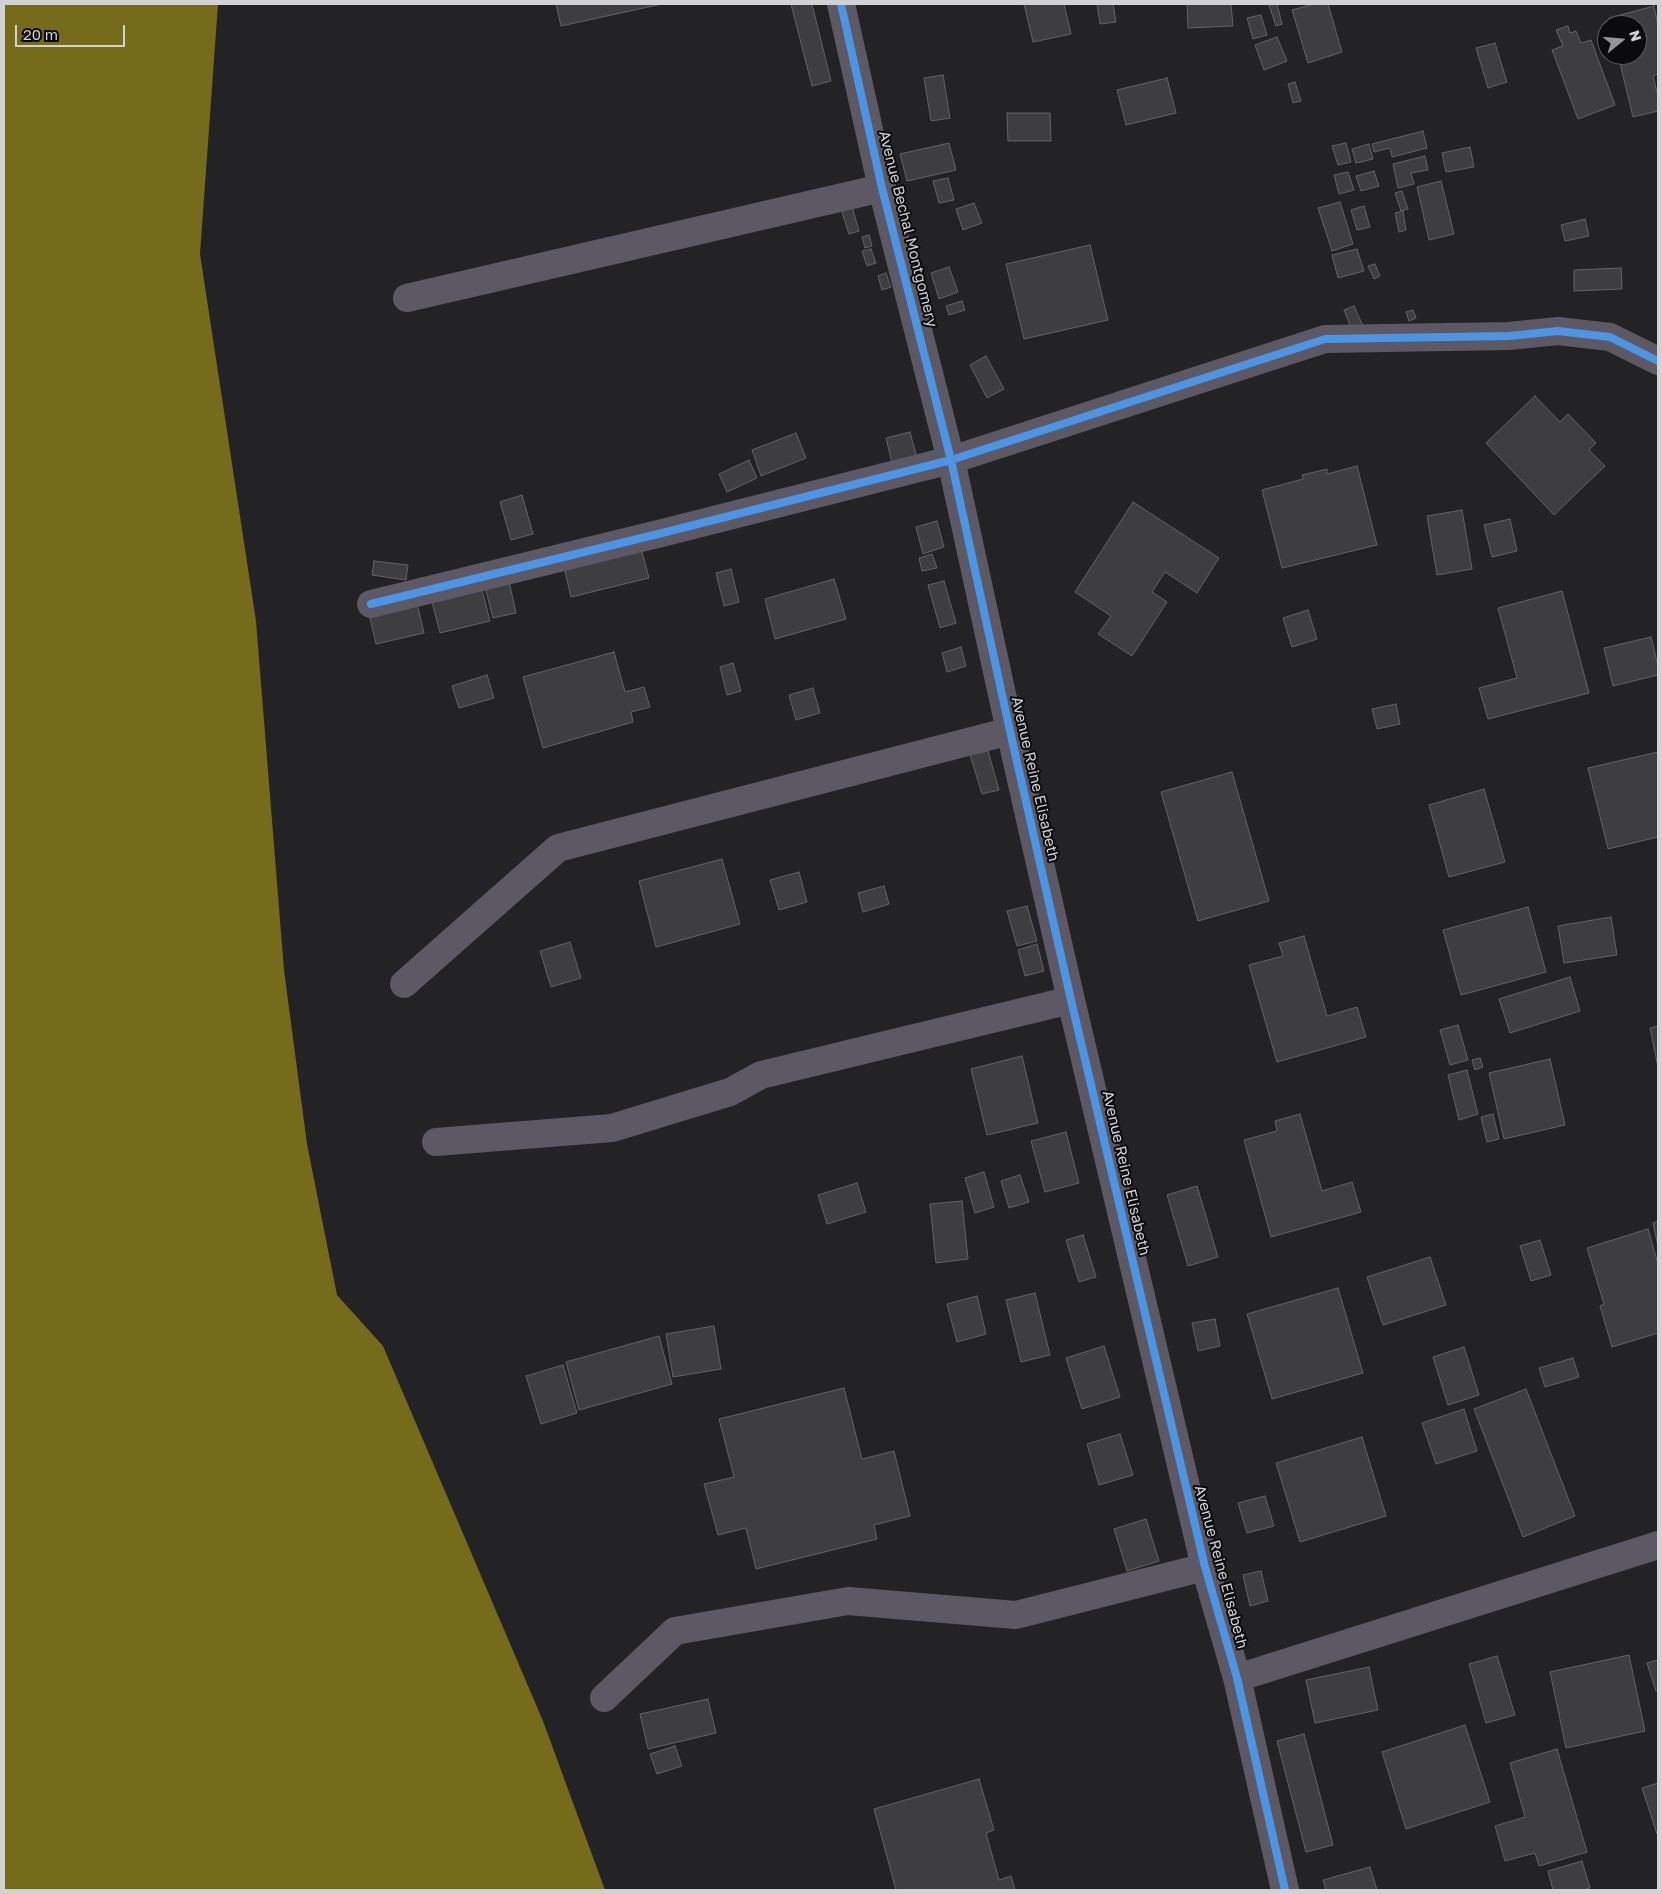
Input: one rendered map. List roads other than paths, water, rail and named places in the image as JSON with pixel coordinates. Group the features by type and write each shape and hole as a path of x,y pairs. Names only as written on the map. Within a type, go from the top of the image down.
{"street":[{"name":"Avenue Bechal Montgomery","path":"841,4 882,188 951,460"},
{"path":"407,298 882,188"},
{"path":"371,604 951,460 1325,339 1509,336 1558,331 1610,336 1658,361"},
{"name":"Avenue Reine Elisabeth","path":"951,460 1071,1000 1205,1567 1237,1678 1285,1890"},
{"path":"404,984 558,848 1010,731"},
{"path":"436,1142 612,1128 730,1092 761,1075 1071,1000"},
{"path":"1237,1678 1658,1545"},
{"path":"604,1698 675,1631 848,1601 1016,1615 1205,1567"}]}
